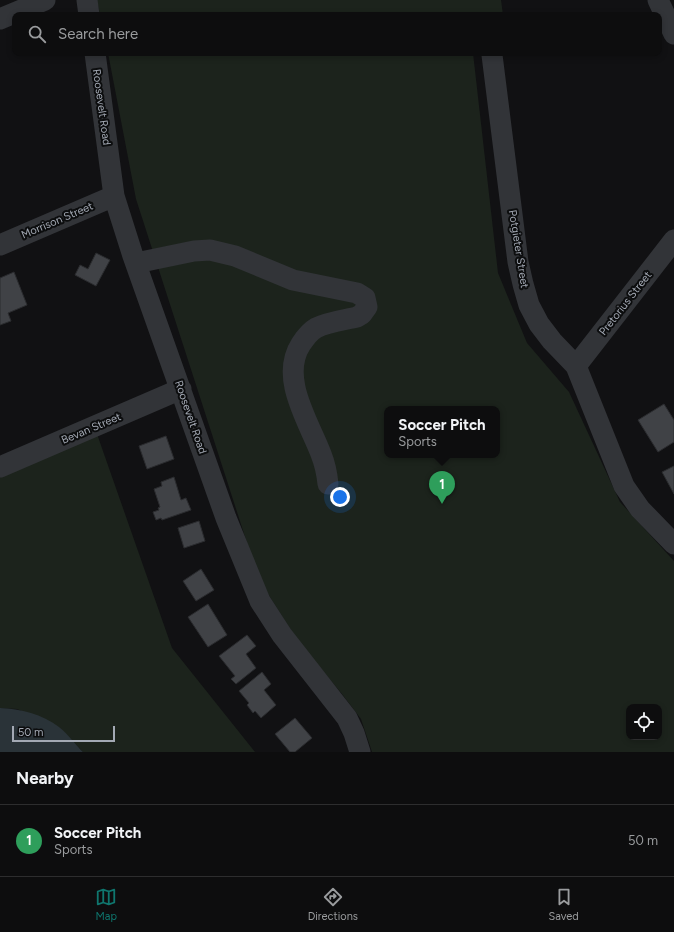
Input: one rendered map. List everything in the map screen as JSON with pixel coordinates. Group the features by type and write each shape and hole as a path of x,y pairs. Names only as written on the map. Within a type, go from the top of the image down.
{"street":[{"path":"17,12 45,0"},
{"path":"87,0 89,12"},
{"path":"658,0 674,34"},
{"path":"0,19 12,14"},
{"name":"Roosevelt Road","path":"95,56 114,196 136,263 226,518 260,601 282,635 347,718 360,752"},
{"name":"Potgieter Street","path":"492,56 518,262 530,305 539,324 552,341 576,366 624,486 640,509 674,544"},
{"name":"Morrison Street","path":"0,245 114,196"},
{"name":"Pretorius Street","path":"576,366 674,240"},
{"path":"136,263 194,250 210,250 235,256 293,280 357,293 365,298 367,307 362,314 357,317 316,328 307,336 295,357 294,371 298,396 307,422 321,453 328,484"},
{"name":"Bevan Street","path":"0,467 181,389"}],"shaded area":[{"path":"97,0 501,0 503,12 99,12"},
{"path":"109,56 473,56 498,273 527,343 569,392 620,502 674,561 674,752 372,752 361,719 298,641 259,580 136,199"},
{"path":"97,434 172,648 255,752 83,752 60,728 17,709 0,708 0,475"},
{"path":"0,708 23,711 52,722 62,730 83,752 0,752"}],"building":[{"path":"96,253 110,260 96,286 75,275 80,265 88,269"},
{"path":"14,272 27,305 8,313 11,321 0,325 0,278"},
{"path":"664,404 674,420 674,442 658,452 638,420"},
{"path":"166,436 174,459 147,469 139,446"},
{"path":"674,466 674,494 662,472"},
{"path":"174,477 181,500 186,498 191,510 162,520 161,518 156,520 153,512 159,510 158,508 160,507 154,489 162,486 161,482"},
{"path":"199,521 205,541 184,548 178,528"},
{"path":"201,569 214,590 196,601 183,581"},
{"path":"208,604 227,635 208,647 188,617"},
{"path":"247,635 256,646 246,654 256,668 236,684 231,679 235,676 219,656"},
{"path":"262,672 271,684 264,690 276,705 261,718 255,711 253,713 247,705 249,703 239,691"},
{"path":"295,718 312,738 295,752 290,752 275,734"}],"place":[{"name":"Soccer Pitch","path":"442,504"}]}
